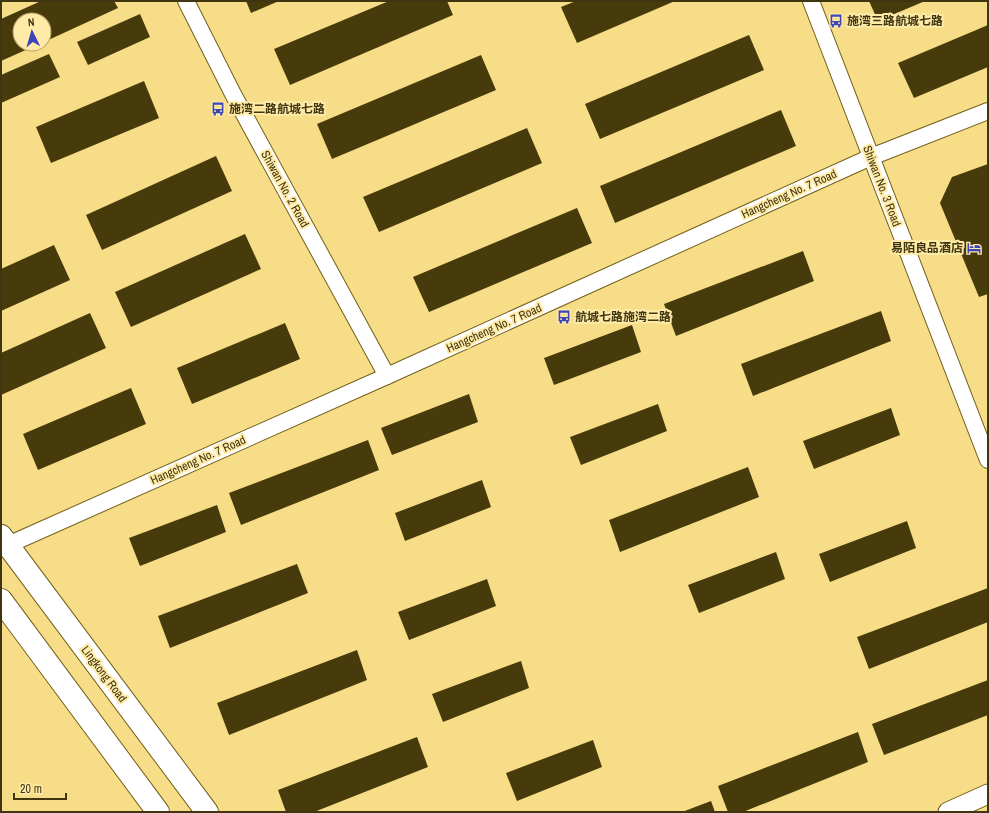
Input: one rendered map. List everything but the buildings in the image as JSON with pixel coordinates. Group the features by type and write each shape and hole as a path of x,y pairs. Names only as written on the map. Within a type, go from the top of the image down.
{"main road":[{"name":"Lingkong Road","path":"3,543 207,812"},
{"path":"1,600 158,812"}],"street":[{"name":"Shiwan No. 2 Road","path":"186,1 233,94 387,376"},
{"name":"Shiwan No. 3 Road","path":"811,1 988,460"},
{"name":"Hangcheng No. 7 Road","path":"3,543 387,376 871,157 988,111"},
{"path":"948,812 988,794"}],"place":[{"name":"施湾三路航城七路","path":"836,21"},
{"name":"施湾二路航城七路","path":"218,109"},
{"name":"易陌良品酒店","path":"974,248"},
{"name":"航城七路施湾二路","path":"564,317"}]}
